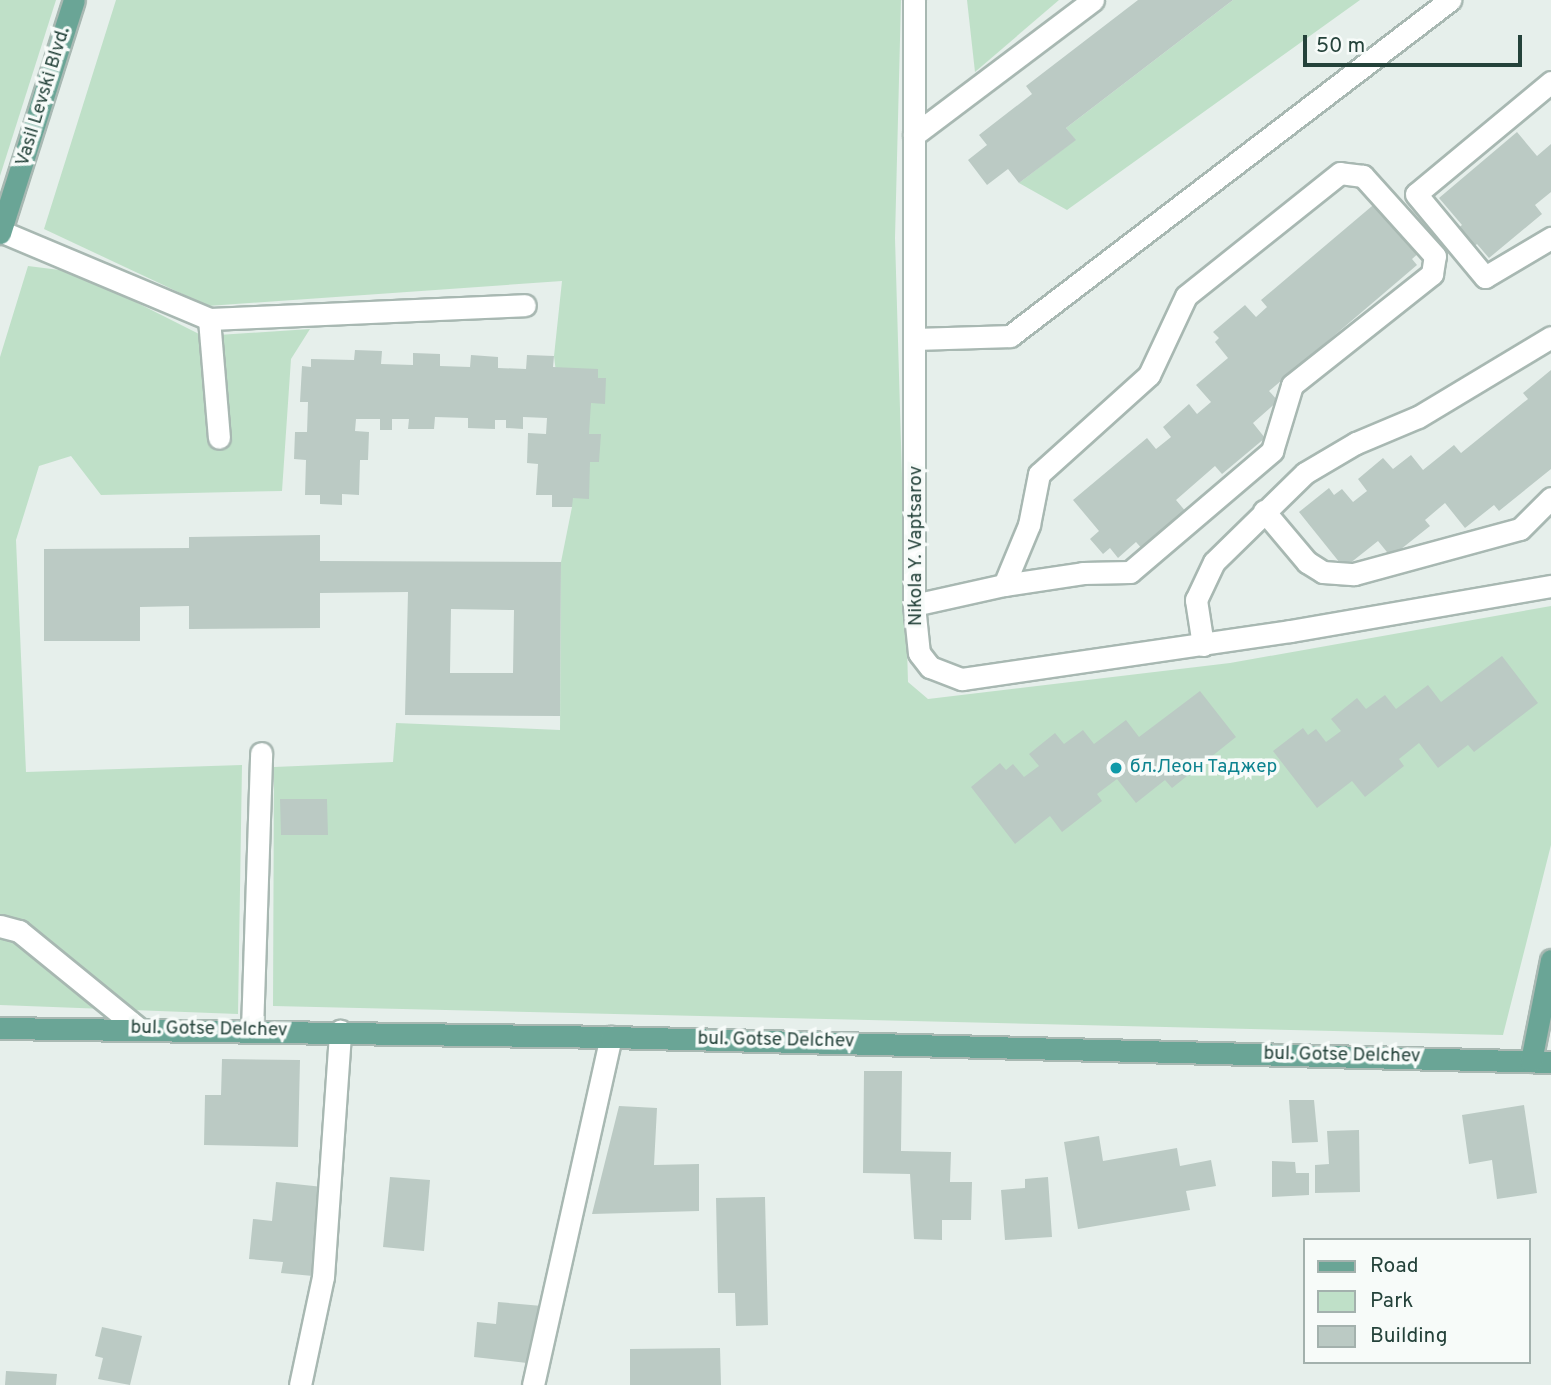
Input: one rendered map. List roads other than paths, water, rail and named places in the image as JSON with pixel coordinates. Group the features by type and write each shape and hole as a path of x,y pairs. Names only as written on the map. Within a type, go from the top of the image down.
{"main road":[{"name":"Vasil Levski Blvd.","path":"0,232 74,0"},
{"path":"1541,1061 1551,960"},
{"name":"bul. Gotse Delchev","path":"0,1028 340,1031 1541,1061"}],"street":[{"name":"Nikola Y. Vaptsarov","path":"914,0 913,290 917,339 914,605 919,653 930,667 961,680 1203,645 1551,586"},
{"path":"914,135 1093,0"},
{"path":"917,339 1010,336 1450,0"},
{"path":"1396,212 1551,82"},
{"path":"914,605 1004,585 1083,573 1130,572 1272,451 1293,384 1432,274 1435,256 1363,176 1340,173 1186,296 1149,375 1039,474 1029,525 1004,585"},
{"path":"1416,194 1485,277 1551,238"},
{"path":"0,232 209,319 525,305"},
{"path":"209,319 219,438"},
{"path":"1203,645 1196,600 1199,587 1214,562 1264,511 1315,467 1356,443 1418,417 1551,337"},
{"path":"1264,511 1307,562 1323,572 1354,574 1520,529 1551,498"},
{"path":"252,1030 261,753"},
{"path":"0,926 19,931 139,1029"},
{"path":"300,1385 323,1277 340,1031"},
{"path":"533,1385 611,1037"}],"place":[{"name":"бл.Леон Таджер","path":"1116,768"}]}
